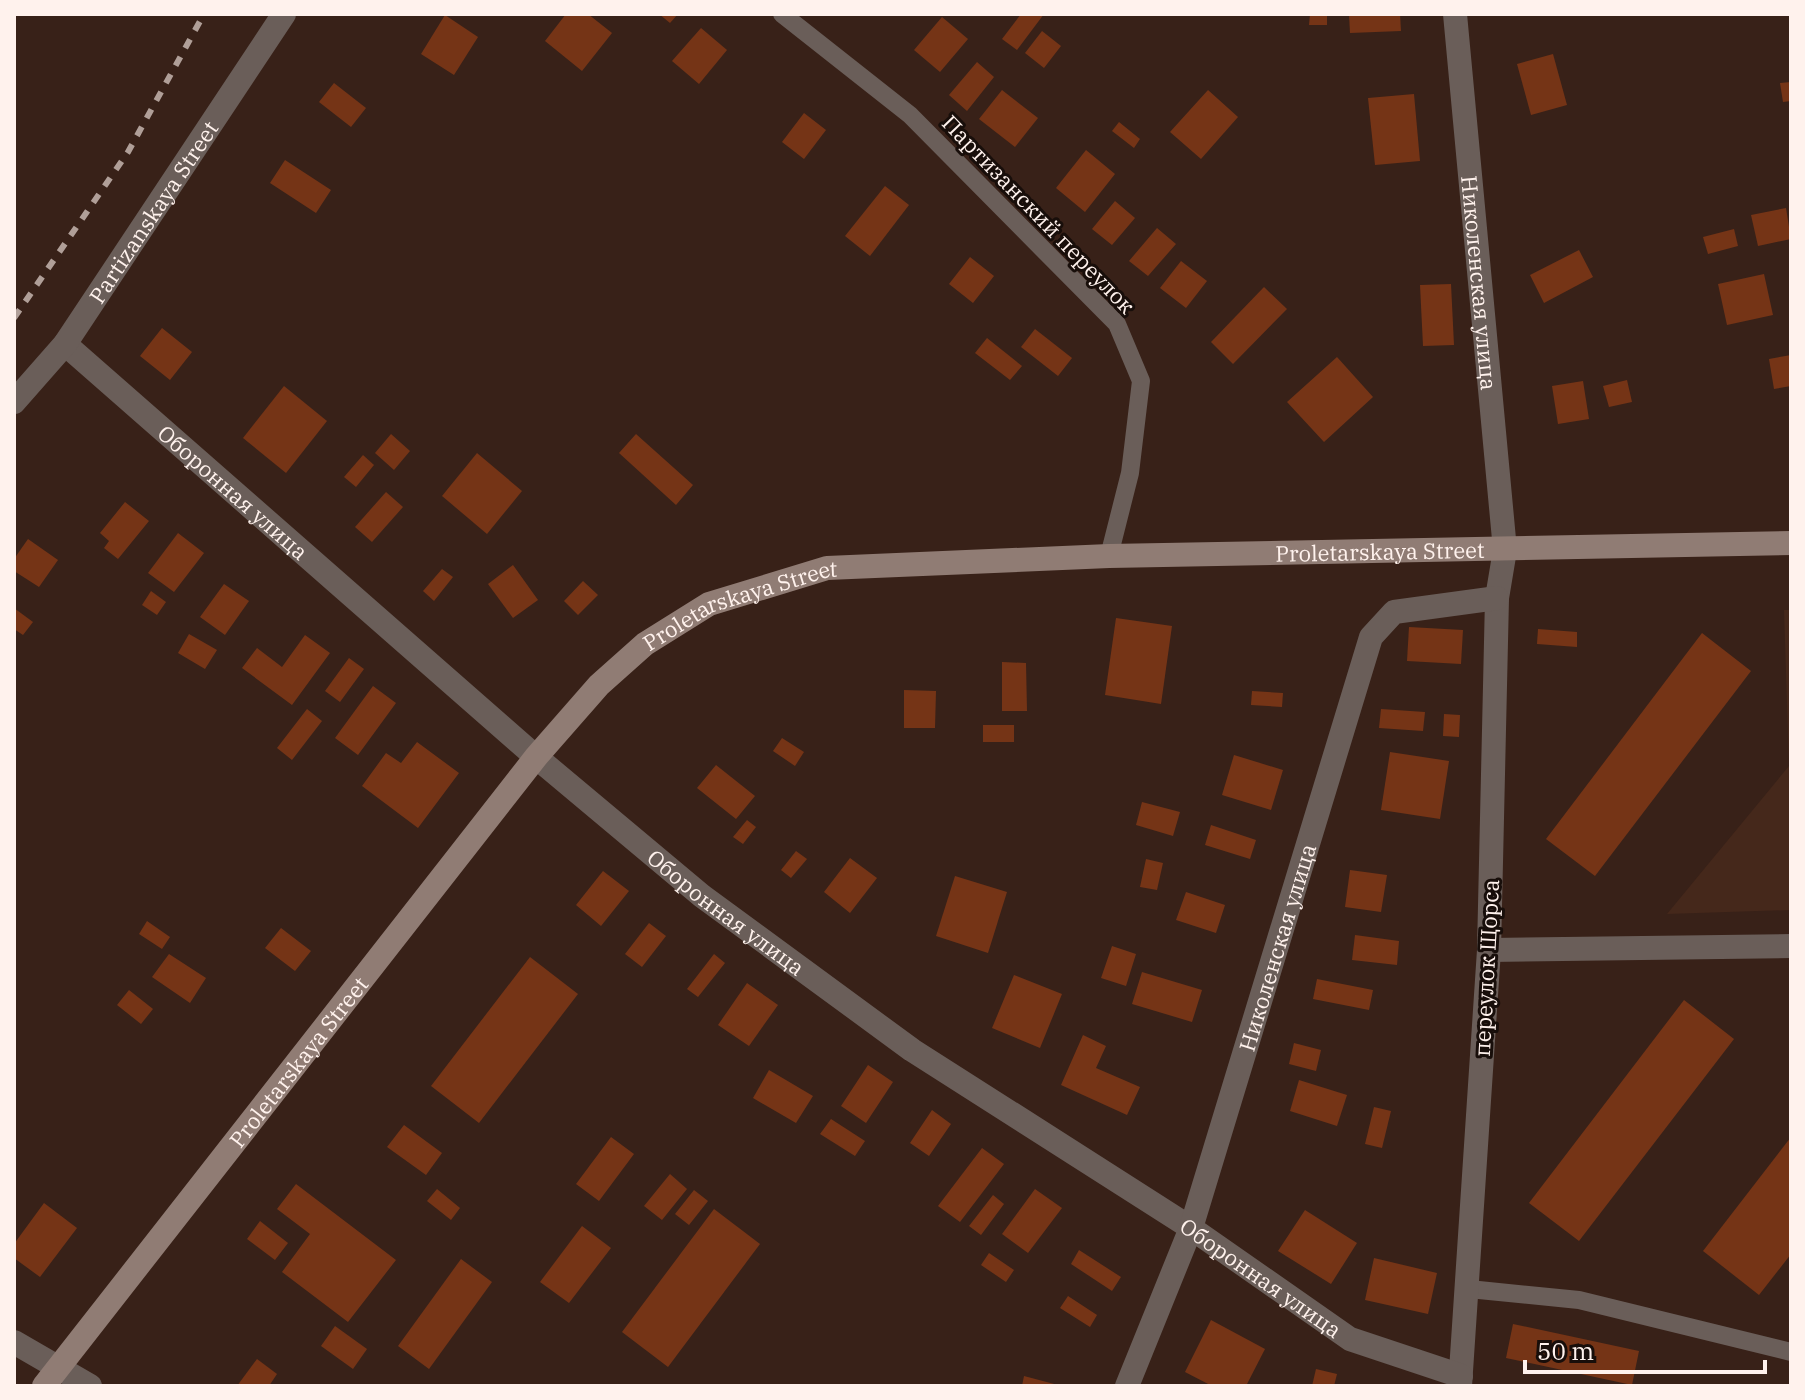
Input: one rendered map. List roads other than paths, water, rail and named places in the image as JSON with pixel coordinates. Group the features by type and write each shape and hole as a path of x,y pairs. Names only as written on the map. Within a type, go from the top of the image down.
{"street":[{"name":"Partizanskaya Street","path":"14,402 65,344 284,14"},
{"name":"Николенская улица","path":"1455,14 1505,550"},
{"name":"Оборонная улица","path":"65,344 536,757 702,896 912,1050 1191,1228 1350,1339 1460,1381"},
{"name":"Proletarskaya Street","path":"50,1377 536,757 599,685 645,644 709,604 827,568 1109,556 1791,543"},
{"name":"переулок Щорса","path":"1460,1381 1469,1289 1489,950 1497,598 1505,550"},
{"name":"Николенская улица","path":"1127,1386 1191,1228 1371,637 1394,612 1497,598"},
{"path":"1489,950 1791,946"},
{"path":"14,1342 50,1377 90,1386"}],"lane":[{"name":"Партизанский переулок","path":"782,14 910,115 1117,324 1141,381 1130,473 1109,556"},
{"path":"1469,1289 1579,1300 1791,1352"}],"railway":[{"path":"14,318 128,152 204,14"}]}
